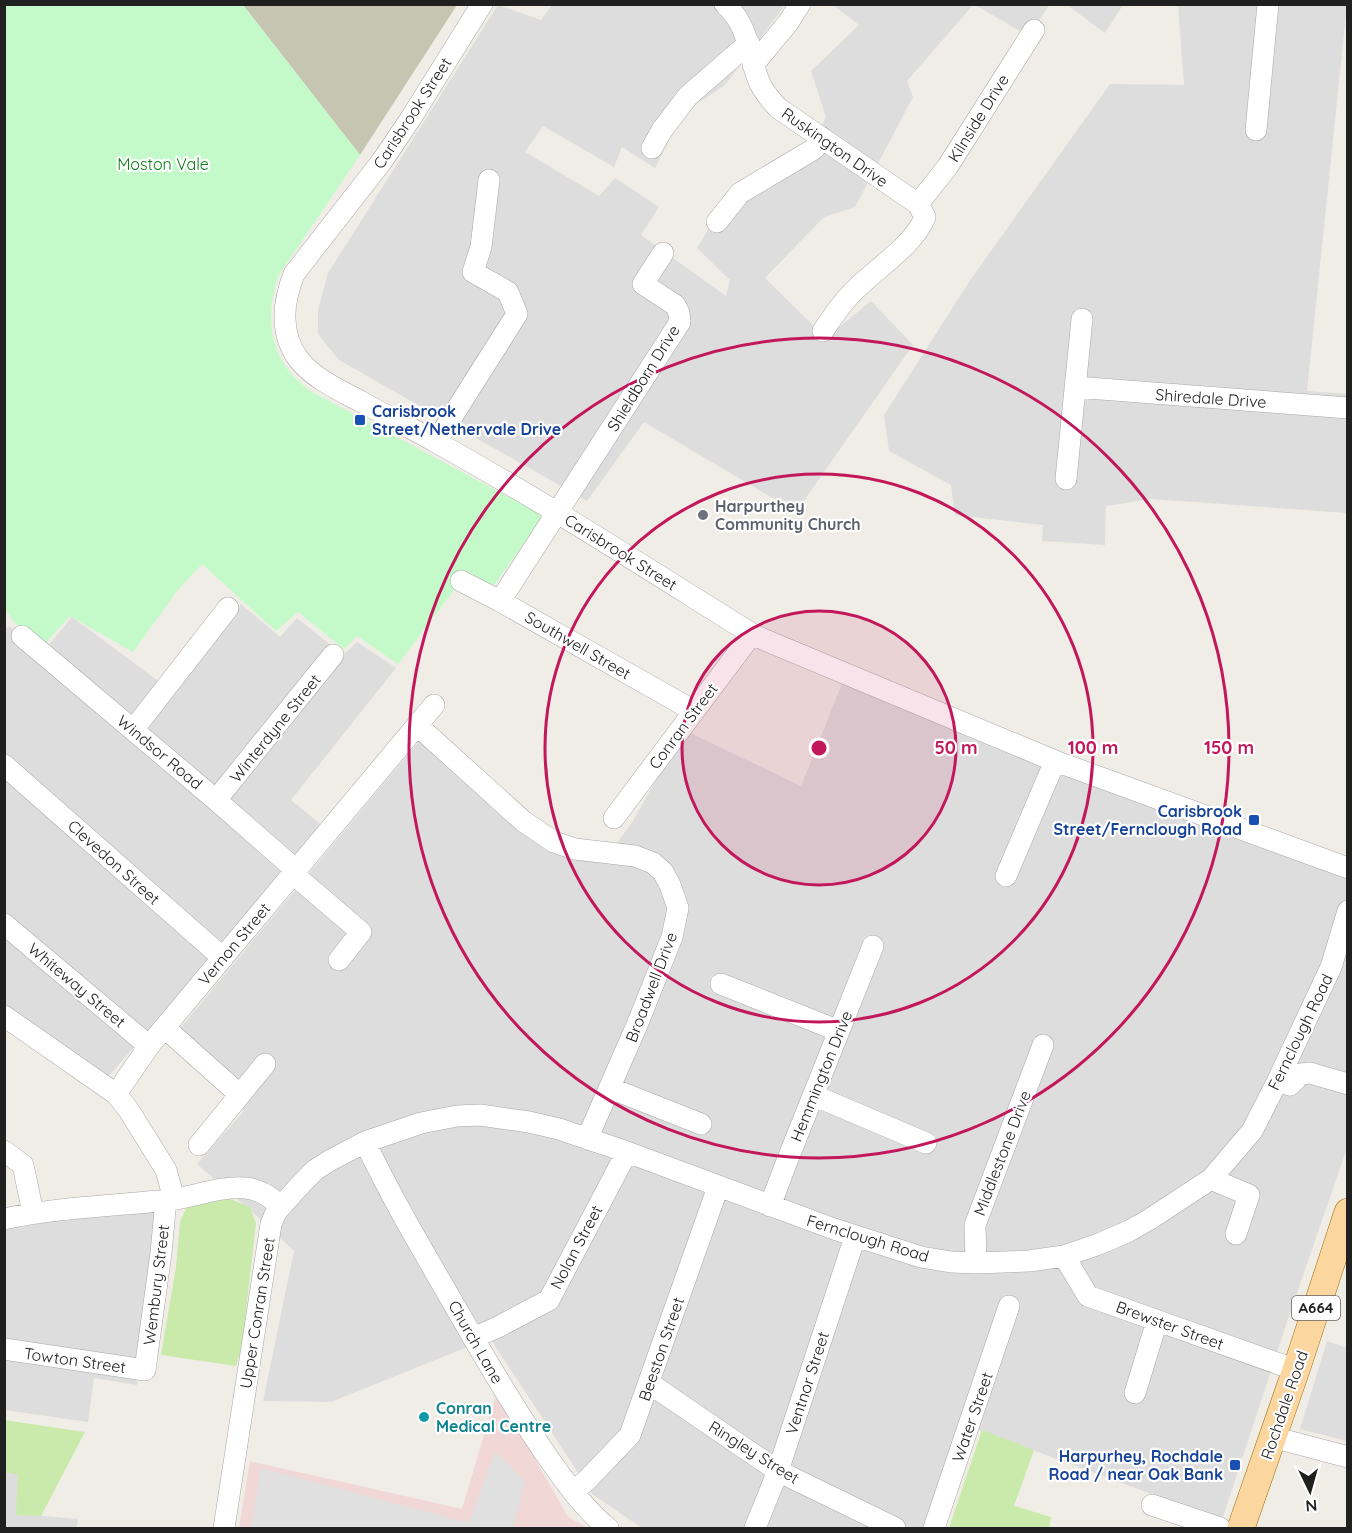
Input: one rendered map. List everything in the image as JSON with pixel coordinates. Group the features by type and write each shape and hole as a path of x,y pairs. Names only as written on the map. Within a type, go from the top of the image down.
{"main road":[{"name":"Rochdale Road","path":"1241,1528 1296,1370 1342,1248 1347,1212"}],"street":[{"name":"Carisbrook Street","path":"482,4 382,162 294,274 285,302 286,327 292,349 313,374 557,512 752,634 1055,761 1347,868"},
{"name":"Ruskington Drive","path":"725,4 740,21 759,84 778,108 921,210"},
{"path":"753,65 788,23 800,4"},
{"path":"1256,130 1268,4"},
{"name":"Kilnside Drive","path":"823,331 852,293 910,240 922,223 921,210 1034,30"},
{"path":"652,148 662,130 688,96 748,43"},
{"path":"717,222 740,193 813,149 821,137"},
{"path":"436,442 517,314 508,292 473,272 481,247 489,180"},
{"name":"Shieldborn Drive","path":"557,512 680,322 675,305 644,284 663,253"},
{"path":"1066,479 1082,319"},
{"name":"Shiredale Drive","path":"1075,387 1347,408"},
{"path":"500,601 557,512"},
{"name":"Southwell Street","path":"461,581 694,711"},
{"path":"133,730 228,608"},
{"name":"Conran Street","path":"614,818 752,634"},
{"name":"Windsor Road","path":"22,636 216,800 361,932 339,960"},
{"name":"Winterdyne Street","path":"216,800 333,655"},
{"name":"Vernon Street","path":"116,1094 149,1046 434,705"},
{"name":"Broadwell Drive","path":"418,726 523,821 554,842 575,849 635,856 653,863 663,872 678,908 672,937 587,1139"},
{"path":"1006,876 1055,761"},
{"name":"Clevedon Street","path":"4,765 223,958"},
{"name":"Fernclough Road","path":"366,1142 421,1123 457,1116 480,1115 529,1122 559,1129 627,1152 855,1237 921,1257 976,1263 1029,1261 1064,1256 1129,1231 1211,1179 1252,1131 1331,967 1347,910"},
{"name":"Whiteway Street","path":"4,924 149,1046"},
{"name":"Hemmington Drive","path":"770,1206 873,946"},
{"path":"721,984 839,1031"},
{"path":"4,1016 116,1094 166,1170 170,1199"},
{"path":"165,1028 240,1095"},
{"name":"Middlestone Drive","path":"976,1263 975,1225 1043,1045"},
{"path":"200,1145 266,1064"},
{"path":"1278,1080 1290,1085 1301,1074 1310,1073 1347,1084"},
{"path":"610,1088 701,1124"},
{"path":"813,1095 927,1143"},
{"name":"Upper Conran Street","path":"224,1528 273,1218 315,1170 366,1142"},
{"name":"Church Lane","path":"366,1142 388,1189 521,1419 573,1492 608,1528"},
{"path":"4,1151 22,1165 33,1213"},
{"name":"Nolan Street","path":"473,1338 549,1300 627,1152"},
{"path":"1211,1179 1249,1195 1236,1234"},
{"name":"Beeston Street","path":"573,1492 630,1435 718,1187"},
{"path":"4,1218 170,1199 232,1188 257,1190 282,1206"},
{"name":"Wembury Street","path":"145,1370 170,1199"},
{"name":"Ventnor Street","path":"755,1528 778,1471 855,1237"},
{"name":"Brewster Street","path":"1064,1256 1088,1296 1296,1370"},
{"name":"Water Street","path":"934,1528 1010,1306"},
{"path":"1135,1394 1157,1321"},
{"name":"Towton Street","path":"4,1349 145,1370"},
{"name":"Ringley Street","path":"649,1383 778,1471 896,1528"},
{"path":"1272,1437 1347,1456"},
{"path":"1152,1505 1220,1528"}],"shaded area":[{"path":"243,5 457,5 360,155"},
{"path":"498,5 541,20 552,5 785,5 725,85 682,114 655,168 622,147 614,167 543,126 525,152 599,196 615,178 659,207 641,235 726,296 730,280 697,248 730,193 813,144 826,117 811,71 859,25 833,5 973,5 907,81 913,97 855,207 824,217 765,278 826,338 871,301 913,345 796,512 644,422 587,501 339,360 318,334 318,310 328,273"},
{"path":"975,5 1049,5 1029,36"},
{"path":"1067,5 1123,5 1105,33"},
{"path":"1178,5 1347,5 1307,391 1347,394 1347,513 1152,499 1106,506 1105,545 1042,541 1043,525 955,515 951,485 889,451 884,415 971,279 1110,84 1184,85"},
{"path":"241,604 280,637 297,618 343,655 357,642 396,668 291,800 324,827 96,1091 5,1022 4,630 9,626 44,651 72,617 173,692"},
{"path":"843,681 1347,873 1347,1148 1222,1520 962,1424 927,1528 642,1528 592,1494 490,1338 331,1402 263,1401 294,1251 197,1164 244,1111 168,1043 420,740 545,850 603,862 633,821 684,730 801,786"},
{"path":"162,1207 137,1385 94,1378 88,1422 5,1410 5,1230 45,1222"},
{"path":"1327,1341 1347,1348 1347,1441 1300,1429"},
{"path":"497,1392 568,1517 588,1528 239,1528 250,1461 462,1509"},
{"path":"495,1452 525,1481 513,1528 251,1528 261,1468 469,1523"},
{"path":"5,1472 20,1475 18,1514 78,1519 77,1528 5,1528"}],"green space":[{"name":"Moston Vale","path":"4,5 243,5 360,155 278,276 271,309 271,321 278,354 289,372 310,391 544,516 491,589 470,572 463,578 398,664 357,636 344,649 298,612 276,631 202,564 177,591 133,652 70,616 41,648 13,621 5,609"},
{"path":"230,1199 250,1207 256,1223 242,1346 236,1366 161,1355 176,1267 180,1222 187,1206"},
{"path":"4,1420 85,1432 41,1516 16,1515 18,1475 5,1472"},
{"path":"982,1430 1034,1450 1014,1506 1051,1517 1049,1528 949,1528"}],"place":[{"name":"Carisbrook Street/Nethervale Drive","path":"360,420"},
{"name":"Harpurthey Community Church","path":"703,515"},
{"name":"Carisbrook Street/Fernclough Road","path":"1254,820"},
{"name":"Conran Medical Centre","path":"424,1417"},
{"name":"Harpurhey, Rochdale Road / near Oak Bank","path":"1235,1465"}]}
